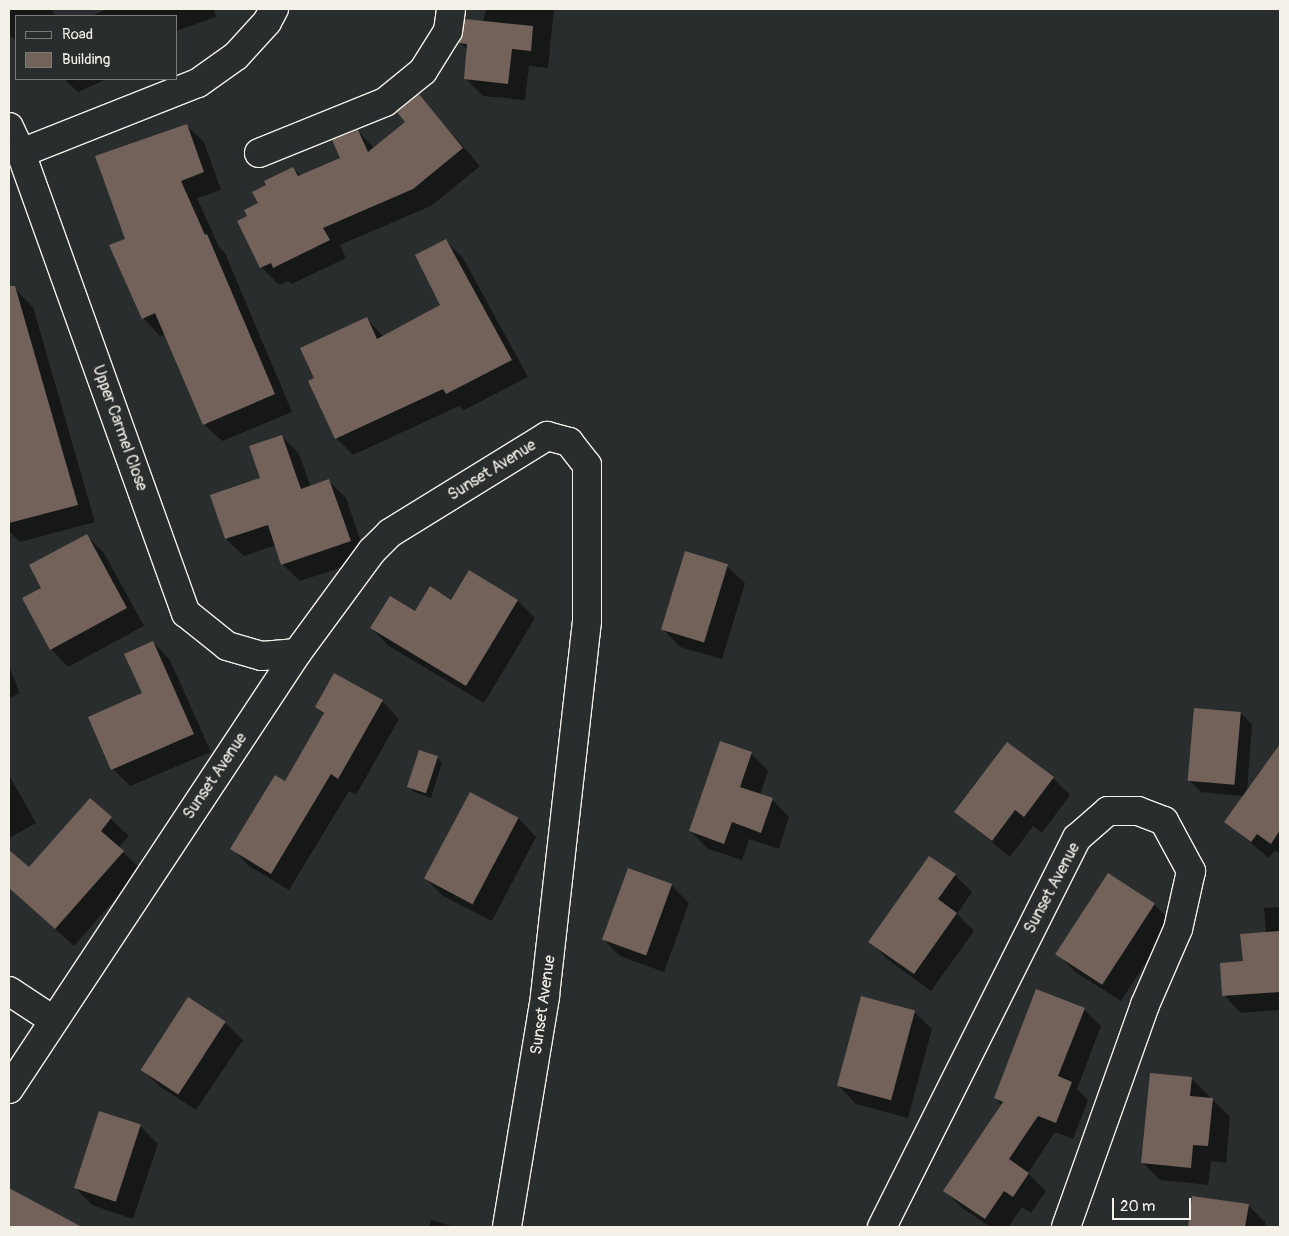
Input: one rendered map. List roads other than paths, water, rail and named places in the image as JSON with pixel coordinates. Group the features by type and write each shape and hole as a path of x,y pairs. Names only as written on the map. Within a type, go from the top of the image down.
{"street":[{"path":"21,153 198,83 236,56 267,22 274,9"},
{"path":"259,153 393,96 423,71 448,31 451,9"},
{"name":"Upper Carmel Close","path":"9,127 21,153 186,613 227,646 262,656 297,653"},
{"name":"Sunset Avenue","path":"9,1089 297,653 372,551 390,532 547,436 569,442 587,464 587,621 545,997 507,1227"},
{"name":"Sunset Avenue","path":"882,1227 1077,838 1108,811 1138,811 1164,821 1191,871 1178,929 1145,1005 1066,1227"},
{"path":"9,991 53,1020"}]}
